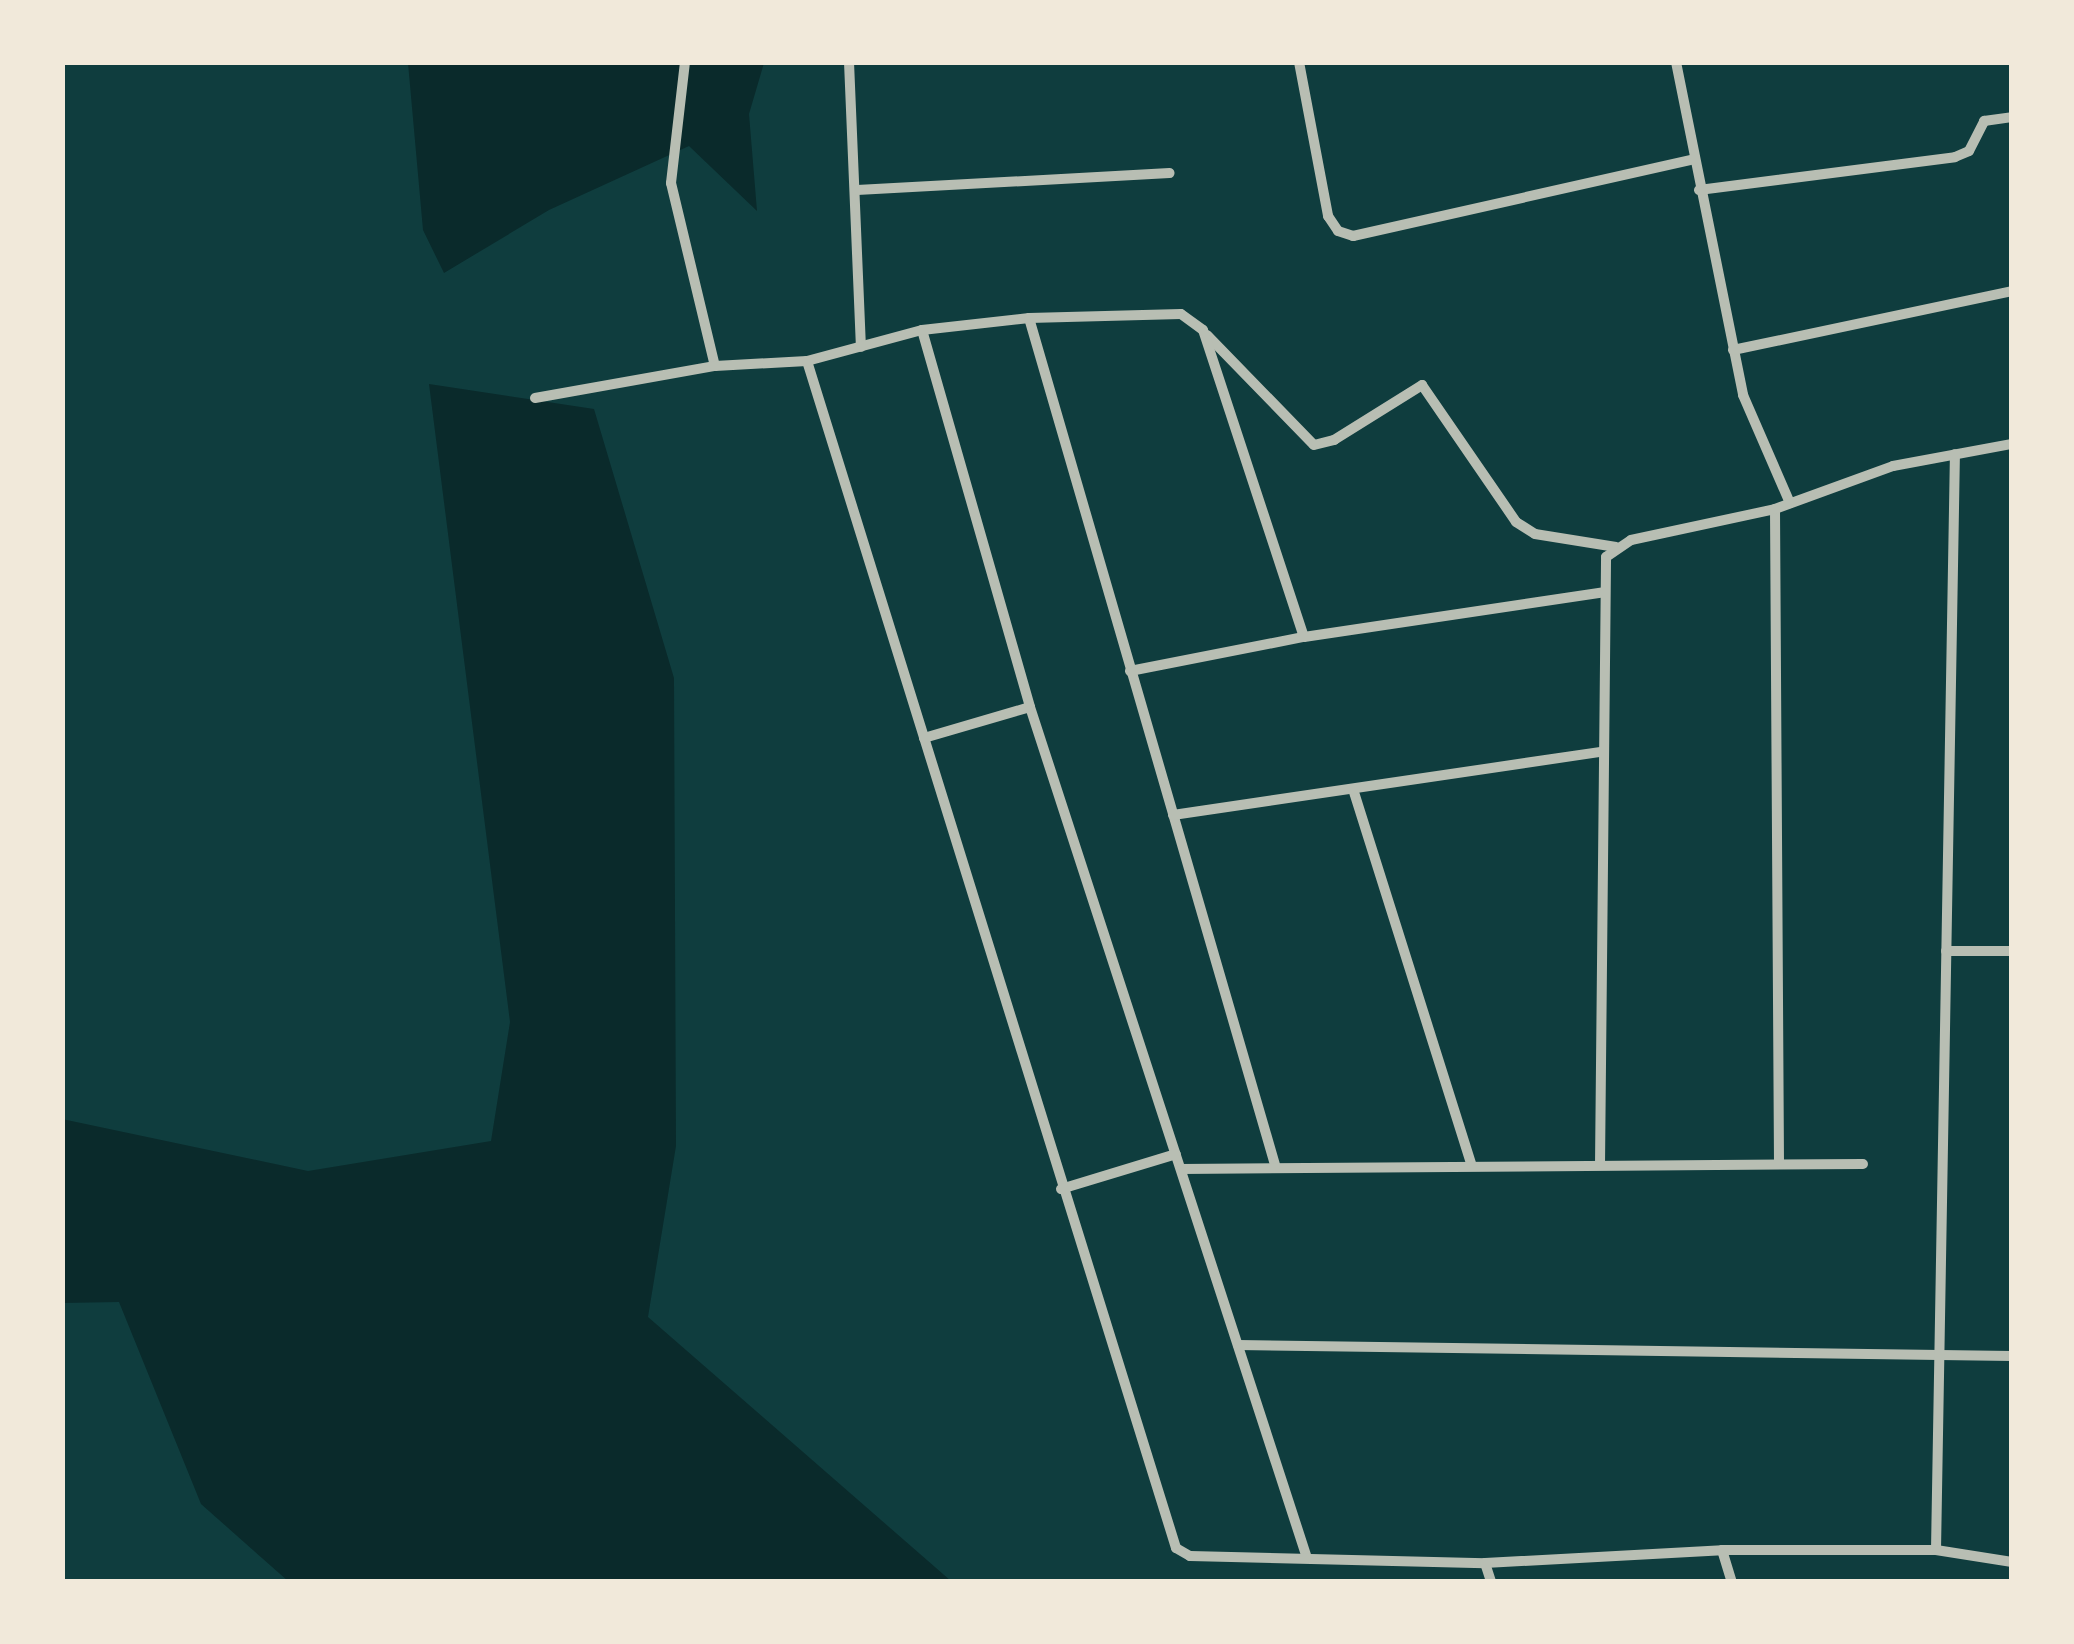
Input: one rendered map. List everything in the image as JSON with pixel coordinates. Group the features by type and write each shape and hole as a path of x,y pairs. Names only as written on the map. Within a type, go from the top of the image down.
{"street":[{"path":"849,62 861,347"},
{"path":"1299,62 1328,216 1338,231 1354,236 1694,158"},
{"path":"1676,62 1699,190 1750,420 1790,503"},
{"path":"682,65 671,183 714,366"},
{"path":"1699,190 1954,157 1969,151 1984,121 2012,118"},
{"path":"857,190 1170,172"},
{"path":"1733,350 2012,292"},
{"path":"535,398 714,366 807,362 922,330 1028,318 1181,314 1202,330 1314,445 1334,440 1422,385 1516,522 1535,534 1616,547 1775,509 1894,466 2012,444"},
{"path":"1028,318 1276,1168"},
{"path":"922,330 1030,707 1306,1555"},
{"path":"1202,330 1304,636"},
{"path":"807,362 1167,1537 1190,1556 1306,1555 1484,1563 1722,1550 1936,1550 2012,1562"},
{"path":"1936,1550 1955,454"},
{"path":"1775,509 1779,1164"},
{"path":"1600,1165 1604,592 1606,558 1616,547"},
{"path":"1130,670 1304,636 1604,592"},
{"path":"924,738 1030,707"},
{"path":"1173,816 1602,752"},
{"path":"1353,790 1472,1166"},
{"path":"1946,951 2012,950"},
{"path":"1061,1188 1176,1154"},
{"path":"1181,1168 1863,1164"},
{"path":"1238,1346 2012,1356"},
{"path":"1722,1550 1732,1582"},
{"path":"1484,1563 1491,1582"}],"water":[{"path":"408,63 764,63 749,114 757,211 689,146 549,210 444,273 423,230"},
{"path":"429,384 594,409 674,678 676,1146 648,1317 951,1581 288,1581 201,1504 119,1302 63,1303 62,1119 308,1171 491,1141 510,1022"}]}
